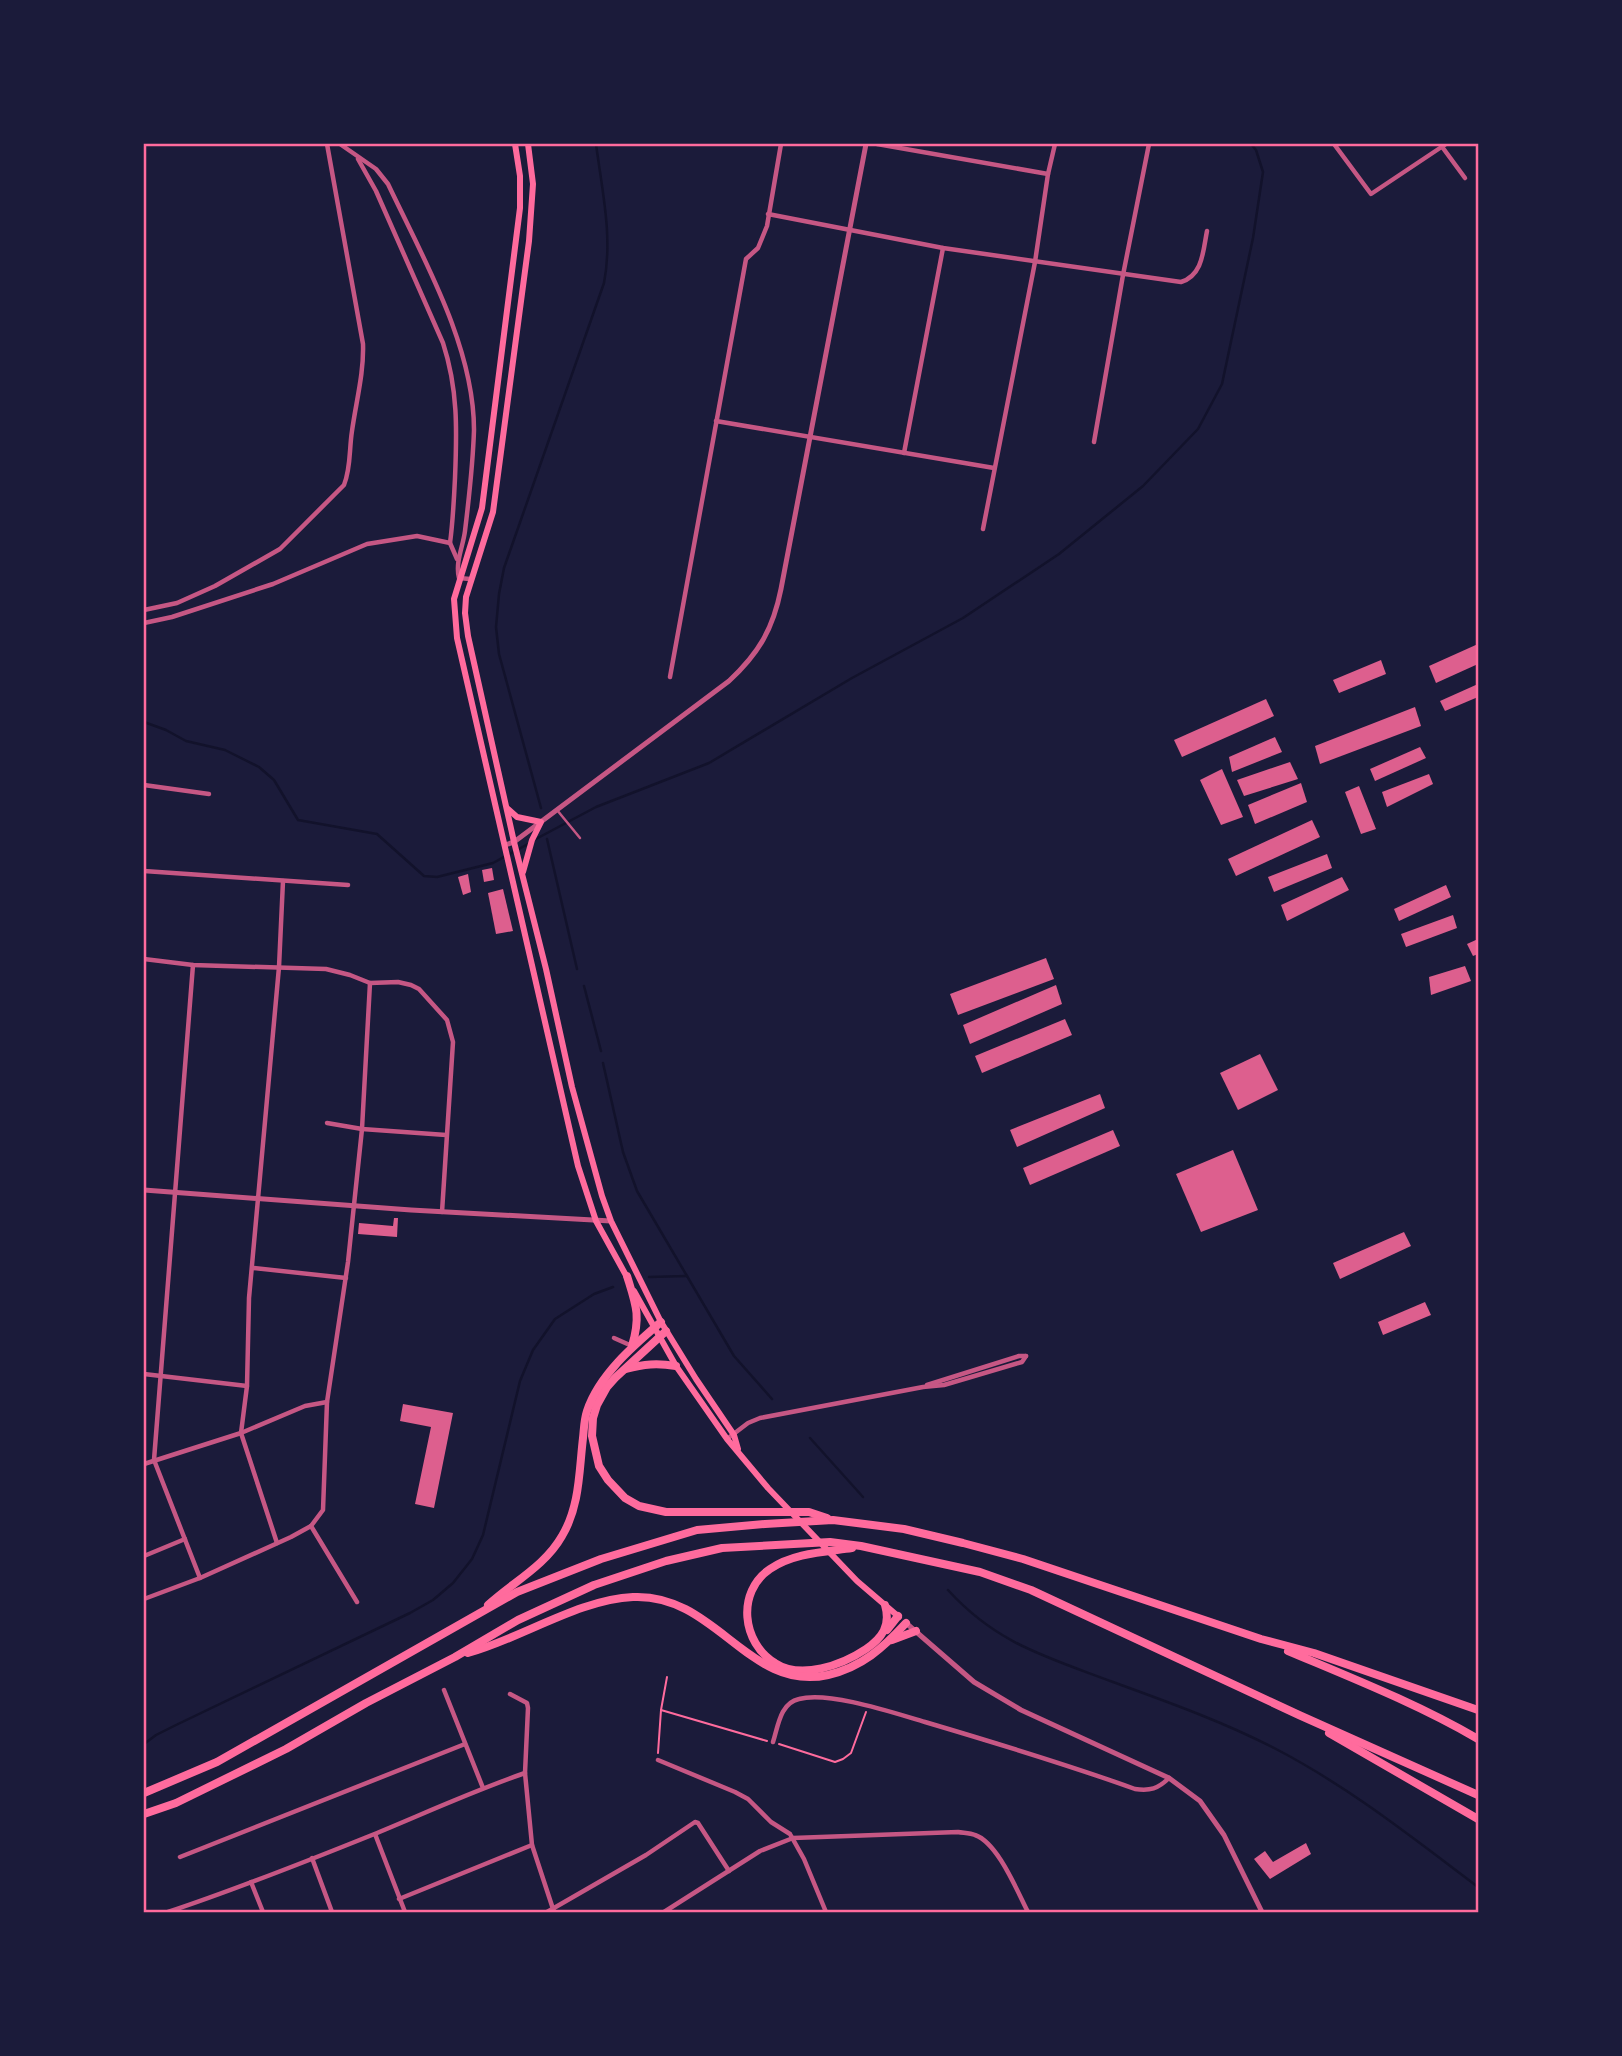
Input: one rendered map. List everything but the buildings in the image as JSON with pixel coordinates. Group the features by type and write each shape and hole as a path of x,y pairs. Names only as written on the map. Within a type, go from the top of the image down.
{"highway":[{"path":"626,1276 638,1315 632,1346"},
{"path":"477,1615 548,1555 561,1538 575,1506 588,1410 596,1391 632,1346 661,1322"},
{"path":"666,1331 607,1387 593,1418 592,1436 599,1466 625,1498 639,1506 666,1512 809,1513 833,1520 904,1530 1023,1559 1261,1639 1314,1653 1479,1710"},
{"path":"623,1370 650,1364 676,1366"},
{"path":"144,1793 217,1762 517,1592 589,1564 697,1530 833,1520"},
{"path":"144,1814 176,1803 286,1749 518,1620 594,1585 666,1561 722,1548 830,1542 861,1546 980,1572 1031,1590 1299,1715 1479,1795"},
{"path":"861,1546 785,1560 756,1580 750,1590 747,1614 762,1651 775,1664 791,1669 824,1668 860,1653 906,1623"},
{"path":"455,1657 488,1647 576,1611 607,1601 633,1597 661,1600 690,1610 772,1669 789,1676 804,1678 837,1672 867,1660 886,1638 898,1616"},
{"path":"885,1605 888,1620 886,1638"},
{"path":"886,1638 916,1631"},
{"path":"1261,1639 1403,1700 1479,1739"},
{"path":"1299,1715 1479,1819"}],"main road":[{"path":"515,144 520,176 520,208 484,495 454,598 457,638 578,1166 596,1221 653,1329 676,1366 768,1488 857,1581 906,1623"},
{"path":"528,144 533,184 529,241 494,512 470,579 465,605 468,636 514,842 596,1181 611,1221 661,1322 730,1437"},
{"path":"506,807 517,817 541,822 532,840 522,874"}],"street":[{"path":"144,610 177,603 215,586 280,550 344,485 348,476 363,344 327,144"},
{"path":"340,144 376,169 388,184 441,299 465,362 474,432 465,529 458,559"},
{"path":"670,677 746,258 758,248 767,226 781,144"},
{"path":"505,845 514,842 729,681 760,647 776,614 866,144"},
{"path":"877,144 1048,174"},
{"path":"984,529 1055,144"},
{"path":"1094,442 1149,144"},
{"path":"1334,144 1371,194 1442,144 1465,178"},
{"path":"356,156 376,191 443,343 451,368 455,391 456,434 450,542 458,559 459,578 470,579"},
{"path":"768,214 943,248 1181,282 1196,274 1207,231"},
{"path":"904,453 943,248"},
{"path":"716,421 994,468"},
{"path":"144,623 172,617 273,584 367,544 418,536 450,542"},
{"path":"144,785 209,793"},
{"path":"144,871 348,885"},
{"path":"277,1543 241,1433 247,1386 249,1298 279,967 283,881"},
{"path":"144,959 193,965 326,969 369,983 398,982 419,989 447,1020 453,1042 442,1212"},
{"path":"193,965 154,1461 200,1578"},
{"path":"144,1599 200,1578 277,1543 311,1526 323,1510 327,1402 346,1278 362,1129 369,983"},
{"path":"327,1123 362,1129 446,1135"},
{"path":"144,1190 442,1212 611,1221"},
{"path":"253,1268 346,1278"},
{"path":"614,1338 632,1346 658,1337"},
{"path":"730,1437 748,1423 760,1418 944,1385 1022,1362 1026,1356 923,1387"},
{"path":"144,1374 247,1386"},
{"path":"144,1464 241,1433 305,1406 327,1402"},
{"path":"311,1526 356,1602"},
{"path":"144,1556 185,1539"},
{"path":"906,1623 974,1682 1021,1710 1169,1778 1200,1801 1224,1835 1262,1913"},
{"path":"443,1690 483,1788"},
{"path":"510,1694 527,1703 528,1708 525,1773 532,1845 552,1912 695,1822 729,1871"},
{"path":"773,1742 782,1712 788,1704 797,1699 833,1699 895,1713 1027,1752 1135,1790 1150,1791 1169,1778"},
{"path":"180,1857 465,1744"},
{"path":"658,1760 748,1799 771,1822 790,1833 826,1913"},
{"path":"168,1913 525,1773"},
{"path":"664,1913 760,1852 793,1838 958,1832 975,1835 987,1843 1001,1861 1028,1913"},
{"path":"375,1834 405,1913"},
{"path":"399,1899 532,1845"},
{"path":"312,1858 332,1913"},
{"path":"251,1882 263,1913"}],"lane":[{"path":"557,810 580,838"}],"path":[{"path":"658,1760 661,1710 667,1677"}],"waterway":[{"path":"541,808 499,654 496,627 504,568 604,283 607,231 596,144"},
{"path":"534,840 596,807 709,763 852,678 963,618 1059,554 1143,486 1198,429 1222,384 1253,238 1263,172 1256,150 1251,144"},
{"path":"144,722 186,741 225,750 259,767 274,780 298,820 377,834 424,876 437,877 493,863 528,844"},
{"path":"547,839 577,969"},
{"path":"584,986 601,1051"},
{"path":"603,1063 623,1152 637,1191 734,1356 772,1399"},
{"path":"649,1277 687,1276"},
{"path":"144,1744 176,1725 410,1613 433,1600 453,1583 472,1559 483,1535 520,1381 533,1350 555,1319 594,1294 613,1287"},
{"path":"810,1438 863,1497"},
{"path":"948,1590 985,1624 1024,1647 1216,1721 1303,1764 1380,1814 1478,1887"}]}
